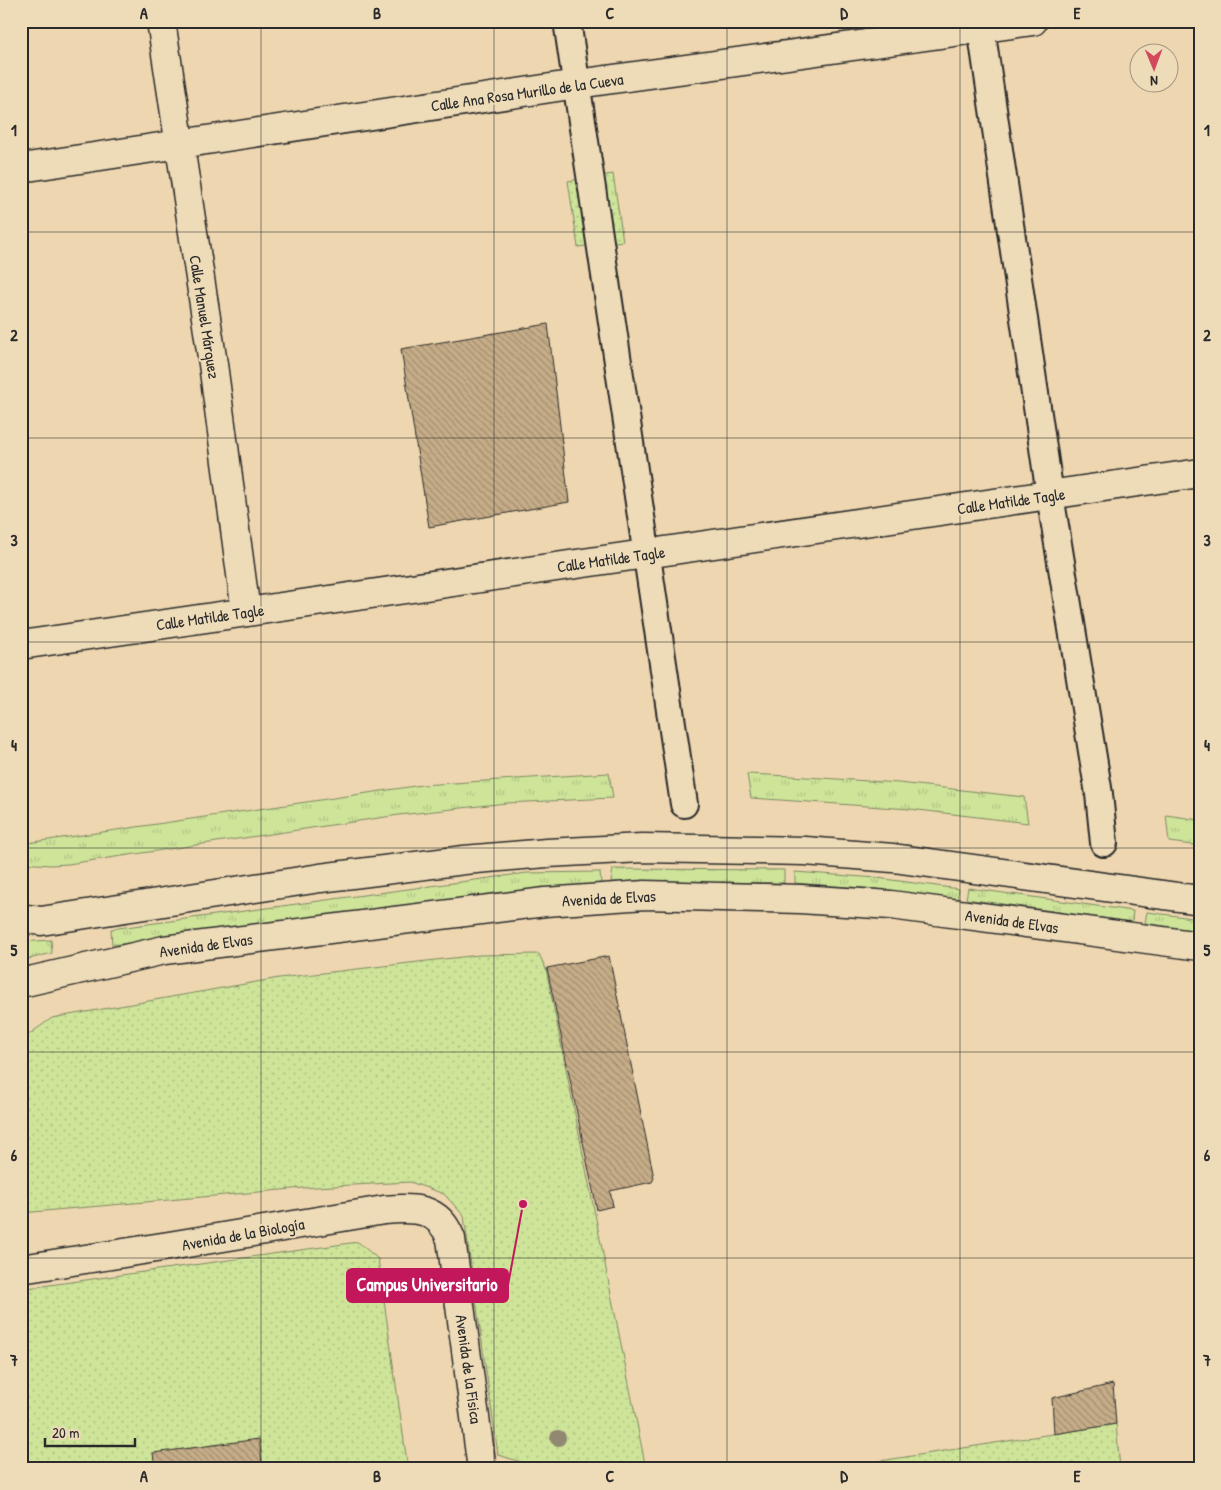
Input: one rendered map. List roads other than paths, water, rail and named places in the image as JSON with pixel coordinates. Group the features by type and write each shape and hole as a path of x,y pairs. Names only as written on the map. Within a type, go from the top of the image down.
{"main road":[{"name":"Calle Manuel Márquez","path":"161,21 178,144 213,364 246,612"},
{"name":"Calle Ana Rosa Murillo de la Cueva","path":"21,168 980,25 1033,21"},
{"name":"Calle Matilde Tagle","path":"21,645 1200,473"},
{"path":"21,918 41,921 320,878 464,860 642,848 806,851 893,858 1200,900"},
{"name":"Avenida de Elvas","path":"21,983 164,950 545,902 645,895 800,899 891,906 1200,946"},
{"name":"Avenida de la Biología","path":"21,1269 401,1208 413,1208 434,1216 448,1229 451,1238"},
{"name":"Avenida de la Física","path":"451,1238 485,1468"}],"street":[{"path":"567,21 684,804"},
{"path":"980,25 1050,495 1099,794 1104,843"}],"place":[{"name":"Campus Universitario","path":"523,1204"}]}
